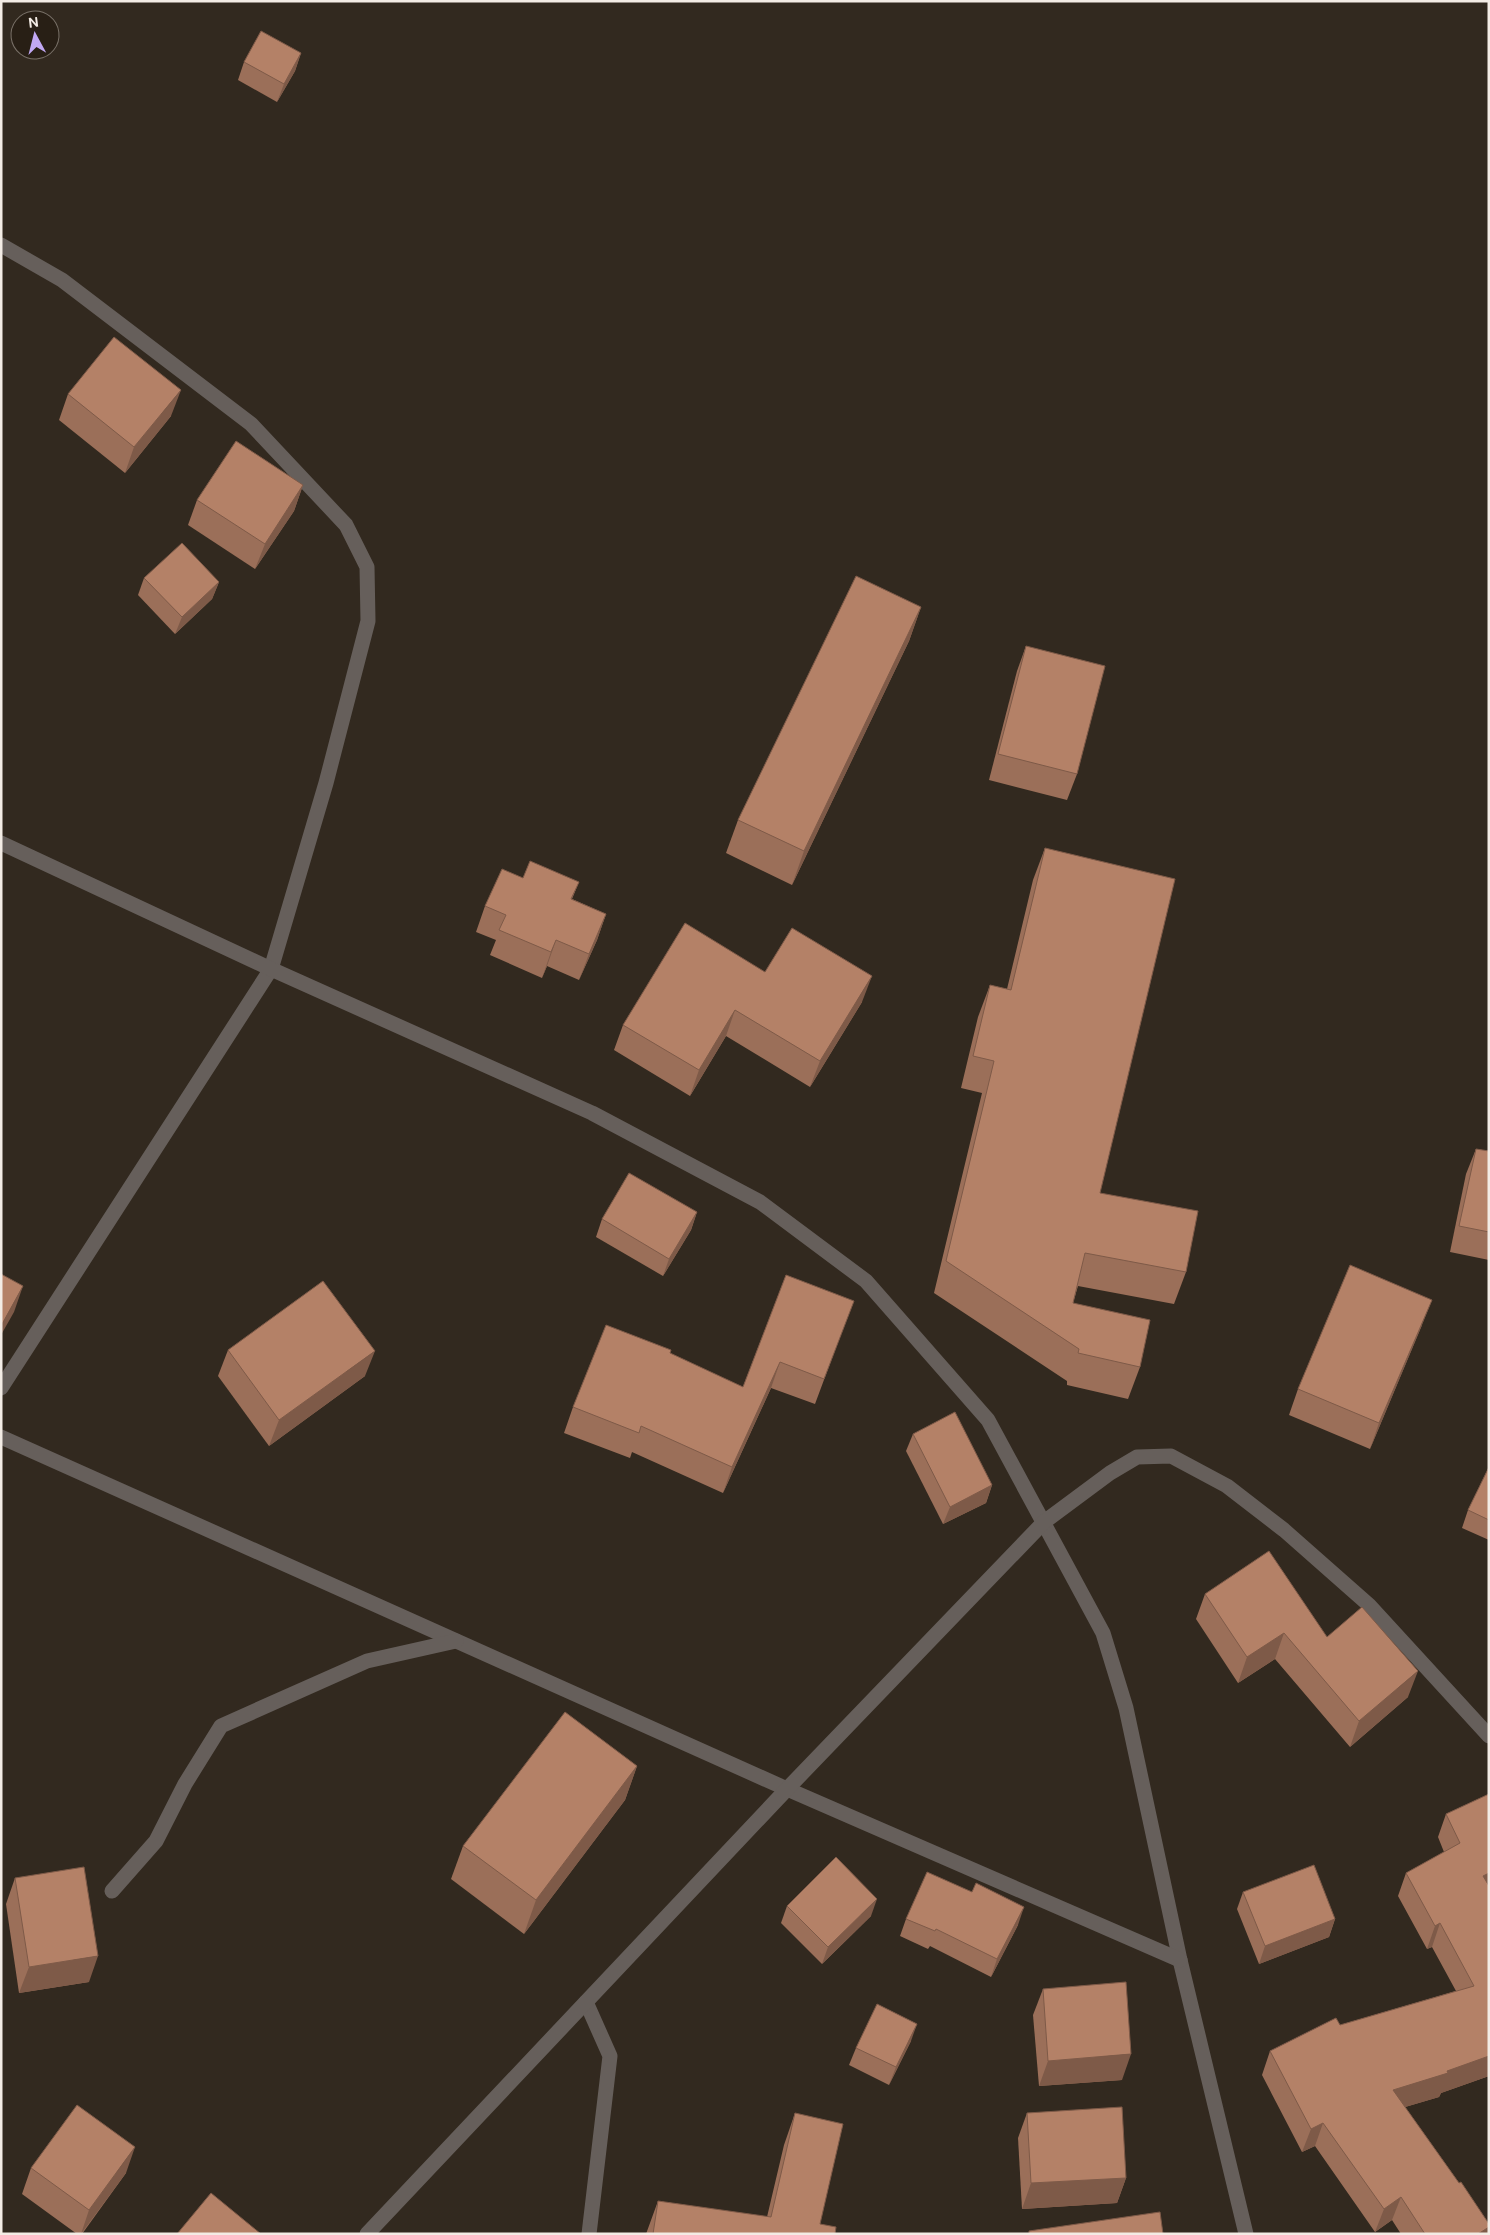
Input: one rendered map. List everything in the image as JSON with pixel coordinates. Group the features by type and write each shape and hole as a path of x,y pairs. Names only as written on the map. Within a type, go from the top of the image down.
{"street":[{"path":"1,245 62,280 250,424 346,526 368,567 368,621 326,783 271,969 1,1388"},
{"path":"1,843 271,969 592,1114 760,1202 866,1281 988,1420 1102,1633 1126,1708 1180,1960 1246,2234"},
{"path":"1,1437 788,1789 1180,1960"},
{"path":"367,2234 788,1789 1044,1522 1110,1473 1137,1457 1171,1456 1227,1486 1284,1530 1369,1605 1489,1736"},
{"path":"112,1891 156,1841 185,1784 221,1726 367,1661 456,1641"},
{"path":"586,2002 610,2056 589,2234"}],"building":[{"path":"261,31 301,53 284,84 244,62"},
{"path":"114,337 181,390 134,447 68,394"},
{"path":"236,441 303,485 265,544 197,500"},
{"path":"182,543 219,582 182,617 144,578"},
{"path":"856,576 921,607 804,851 738,820"},
{"path":"1026,646 1105,666 1077,774 998,754"},
{"path":"1045,848 1175,879 1100,1193 1198,1211 1186,1272 1085,1253 1073,1303 1150,1320 1140,1367 1078,1353 1079,1349 946,1261 994,1061 973,1056 990,985 1011,990"},
{"path":"530,861 579,882 571,899 606,914 589,954 556,940 551,952 499,930 506,915 485,906 502,869 523,878"},
{"path":"685,923 765,972 792,928 872,976 820,1061 735,1010 699,1070 623,1025"},
{"path":"1476,1149 1489,1151 1489,1232 1459,1226"},
{"path":"629,1173 697,1212 669,1259 602,1219"},
{"path":"1350,1265 1432,1300 1379,1423 1298,1389"},
{"path":"1,1274 23,1286 1,1326"},
{"path":"786,1275 854,1301 824,1379 780,1362 732,1467 641,1426 639,1433 573,1407 606,1325 671,1350 670,1353 743,1387"},
{"path":"323,1281 375,1351 279,1420 228,1350"},
{"path":"955,1412 992,1485 950,1507 913,1434"},
{"path":"1489,1467 1489,1520 1468,1510"},
{"path":"1269,1551 1327,1637 1362,1607 1418,1671 1359,1721 1284,1633 1247,1657 1205,1594"},
{"path":"565,1712 637,1766 536,1900 463,1846"},
{"path":"1489,1794 1489,1873 1483,1876 1489,1886 1489,2056 1447,2071 1448,2073 1393,2090 1459,2183 1461,2182 1489,2224 1489,2227 1478,2234 1425,2234 1401,2197 1384,2209 1323,2123 1311,2129 1270,2051 1336,2018 1340,2025 1474,1986 1440,1923 1435,1926 1406,1873 1460,1843 1446,1814"},
{"path":"836,1857 877,1899 828,1947 787,1906"},
{"path":"1314,1865 1335,1919 1265,1946 1243,1892"},
{"path":"84,1867 98,1956 29,1967 15,1878"},
{"path":"927,1872 972,1892 976,1883 1024,1907 997,1959 936,1929 935,1931 906,1919"},
{"path":"1126,1982 1131,2054 1048,2061 1043,1989"},
{"path":"877,2004 917,2024 896,2067 856,2048"},
{"path":"77,2105 135,2147 89,2210 31,2168"},
{"path":"1122,2107 1126,2178 1031,2183 1027,2113"},
{"path":"795,2113 843,2124 820,2224 836,2227 835,2234 653,2234 658,2201 771,2217"},
{"path":"211,2193 261,2234 177,2234"},
{"path":"1160,2212 1163,2234 1029,2234 1029,2231"}]}
